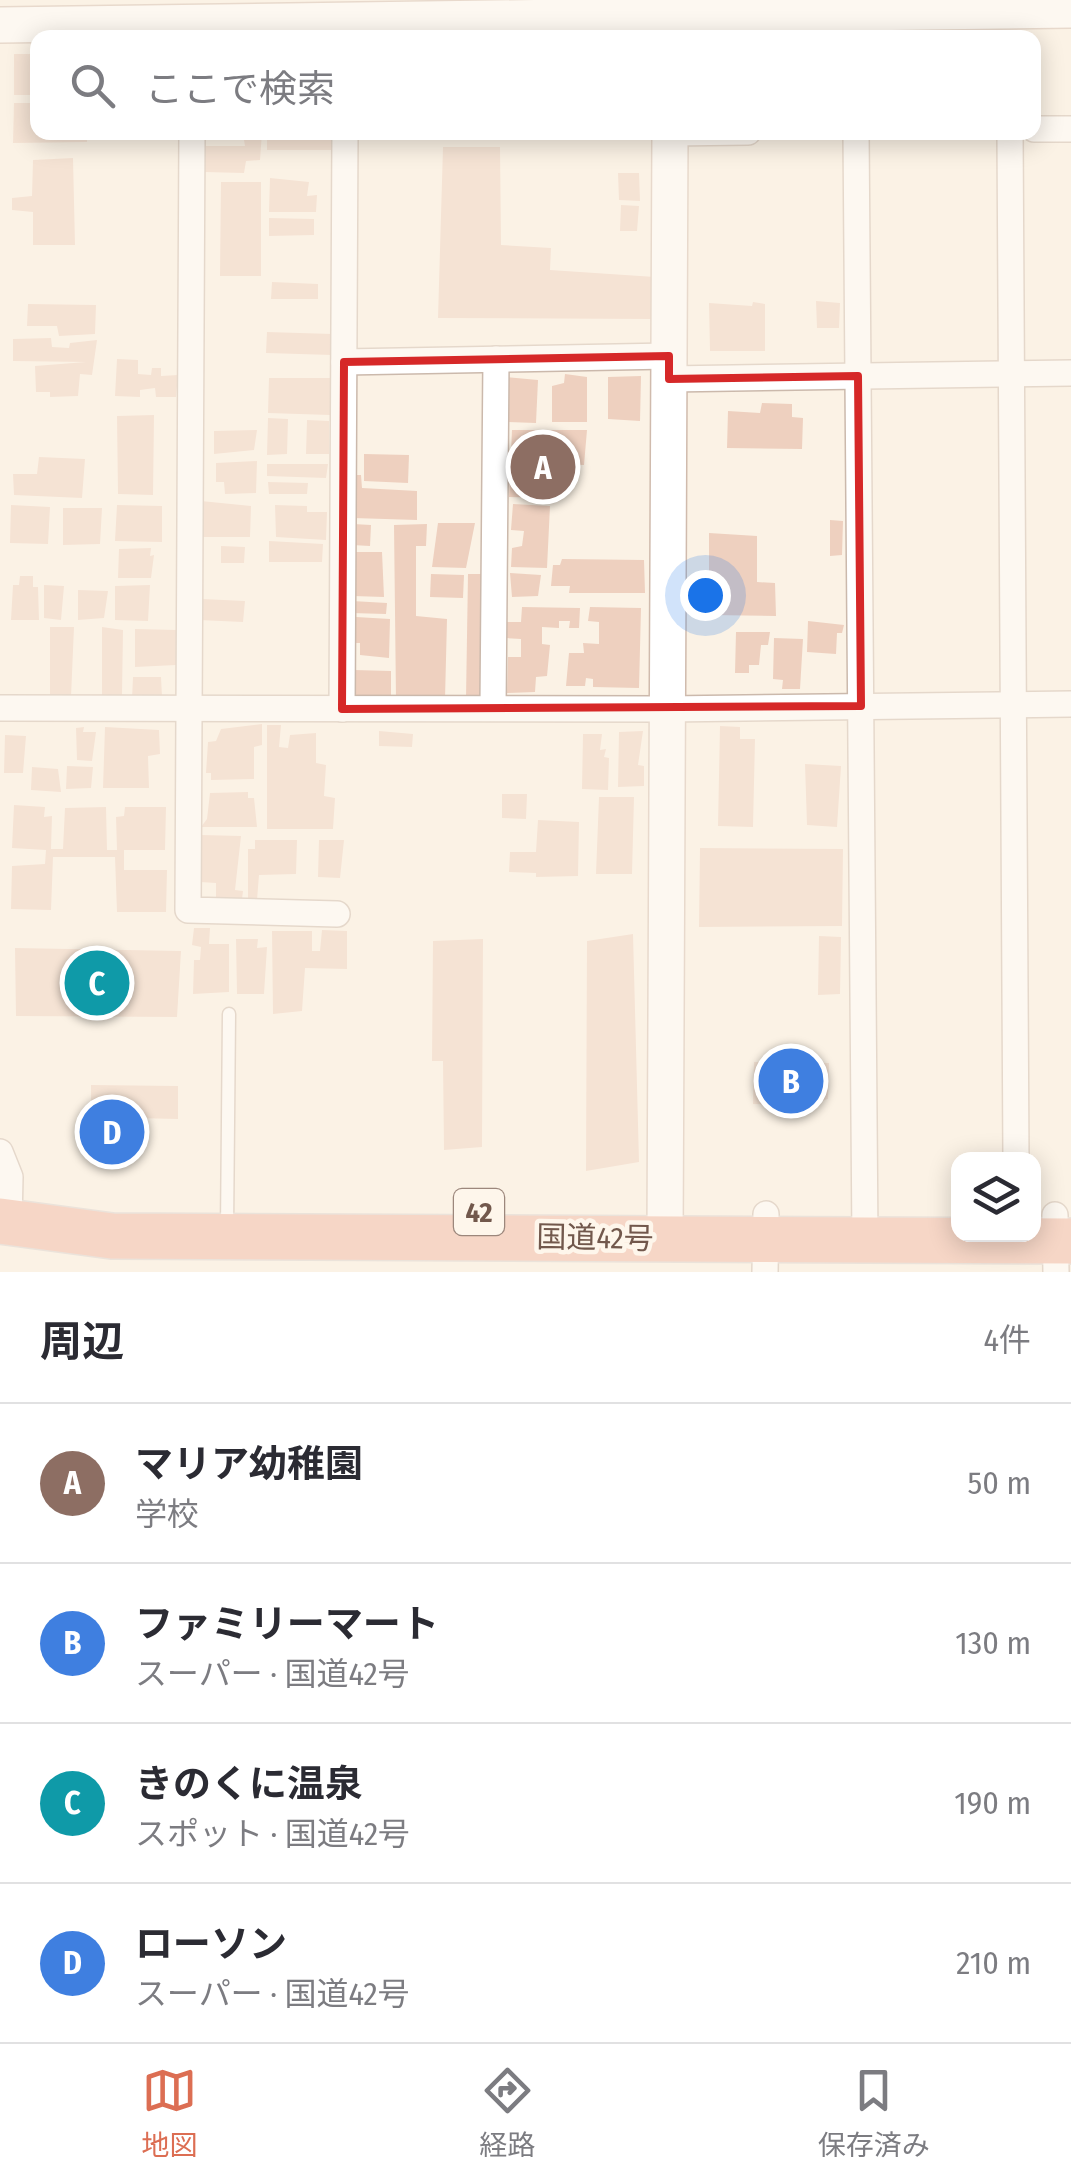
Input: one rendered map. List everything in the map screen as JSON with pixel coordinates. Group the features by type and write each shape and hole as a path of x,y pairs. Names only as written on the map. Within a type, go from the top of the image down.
{"highway":[{"name":"国道42号","path":"4,1210 100,1236 227,1224 665,1226 766,1242 951,1215"},
{"name":"国道42号","path":"865,1227 1047,1234"}],"street":[{"path":"0,25 345,19 499,9 670,18 1071,10"},
{"path":"1041,129 1071,128"},
{"path":"192,140 188,910 337,914"},
{"path":"342,709 345,140"},
{"path":"665,1226 670,140"},
{"path":"856,140 865,1227"},
{"path":"1010,140 1016,1152"},
{"path":"344,362 496,359 858,376 1071,373"},
{"path":"494,708 496,359"},
{"path":"0,708 667,709 1071,704"},
{"path":"0,1152 10,1177 4,1210"}],"lane":[{"path":"227,1224 229,1014"}],"highlighted area":[{"path":"669,356 669,379 858,376 861,706 342,709 344,362"}],"building":[{"path":"14,54 30,54 30,95 14,95"},
{"path":"14,103 30,103 30,140 87,140 87,142 13,143"},
{"path":"244,140 261,140 260,160 246,161 244,173 204,172 204,146 245,146"},
{"path":"267,140 332,140 331,150 267,150"},
{"path":"443,147 500,147 501,245 551,248 550,270 655,277 652,319 438,318"},
{"path":"73,158 75,245 33,245 33,212 12,210 12,198 32,196 33,160"},
{"path":"618,173 639,173 640,201 619,200"},
{"path":"270,178 309,182 307,196 317,195 316,212 269,212"},
{"path":"221,182 261,182 261,276 220,276"},
{"path":"621,205 639,206 637,231 620,231"},
{"path":"269,218 314,219 314,235 269,236"},
{"path":"272,282 318,284 318,299 271,299"},
{"path":"816,301 840,303 839,328 817,328"},
{"path":"753,302 765,304 765,351 710,351 709,303 752,306"},
{"path":"28,304 96,305 95,334 59,336 57,326 27,326"},
{"path":"267,332 333,334 332,355 266,353"},
{"path":"51,338 52,347 69,348 70,343 97,340 92,375 80,374 78,396 50,397 50,392 36,392 35,366 86,362 13,361 13,339"},
{"path":"117,359 138,360 138,374 151,375 152,368 161,368 161,376 178,375 176,397 156,397 155,388 140,390 140,397 115,396"},
{"path":"565,374 587,377 587,422 552,422 552,386 564,383"},
{"path":"641,376 640,421 608,419 608,377"},
{"path":"506,377 538,380 536,423 507,422"},
{"path":"269,378 331,378 330,415 268,413"},
{"path":"762,403 792,404 792,417 803,418 802,449 727,448 728,411 760,413"},
{"path":"154,415 153,495 118,494 117,416"},
{"path":"268,418 288,419 287,454 267,455"},
{"path":"307,420 329,421 329,454 306,454"},
{"path":"257,430 254,450 214,454 214,431"},
{"path":"512,430 587,430 584,465 557,464 553,498 509,497"},
{"path":"364,454 409,455 408,483 364,481"},
{"path":"39,457 85,459 82,498 14,495 13,474 37,474"},
{"path":"257,461 256,493 225,494 224,482 216,482 216,463"},
{"path":"267,464 328,464 326,478 267,476"},
{"path":"353,475 361,475 362,488 417,491 417,520 353,518"},
{"path":"268,482 308,483 307,494 269,494"},
{"path":"201,501 251,506 250,537 201,537"},
{"path":"513,504 550,506 547,568 511,567 512,548 522,546 524,531 511,530"},
{"path":"11,505 50,507 48,544 10,543"},
{"path":"117,505 162,506 162,542 115,541"},
{"path":"275,505 307,506 307,512 327,512 326,540 276,537"},
{"path":"63,508 102,508 100,544 63,545"},
{"path":"830,520 843,521 842,555 830,556"},
{"path":"438,523 475,523 466,568 432,567"},
{"path":"353,524 371,525 370,546 352,545"},
{"path":"427,524 426,546 416,546 416,616 447,619 445,699 396,699 394,525"},
{"path":"709,533 757,536 757,582 775,583 776,616 709,615"},
{"path":"269,541 323,544 322,562 269,562"},
{"path":"221,546 245,547 244,563 221,563"},
{"path":"151,548 151,578 118,578 119,549"},
{"path":"353,552 382,552 384,597 353,596"},
{"path":"562,559 644,560 645,593 569,593 570,586 551,586 553,565 560,565"},
{"path":"510,573 541,575 538,596 512,597"},
{"path":"431,574 464,575 463,598 430,597"},
{"path":"468,574 486,574 485,699 466,699"},
{"path":"20,576 33,576 33,587 38,587 39,620 11,620 13,585 19,585"},
{"path":"44,585 64,586 61,620 44,618"},
{"path":"150,585 148,621 115,620 115,586"},
{"path":"78,590 108,591 104,618 78,620"},
{"path":"202,599 245,601 243,622 199,620"},
{"path":"352,601 387,603 386,614 351,613"},
{"path":"522,607 580,608 579,628 569,628 570,621 559,621 559,628 542,627 542,644 550,645 547,676 536,677 535,692 507,693 508,657 521,657 521,639 506,638 507,622 521,622"},
{"path":"590,607 641,608 639,688 593,687 593,679 586,678 585,686 566,686 569,653 584,653 583,643 599,644 599,622 588,621"},
{"path":"356,617 390,619 389,658 360,655 360,643 354,643"},
{"path":"808,621 844,625 842,633 837,633 836,654 807,652"},
{"path":"50,627 74,627 71,697 50,695"},
{"path":"102,627 123,630 122,695 102,695"},
{"path":"135,629 177,630 176,665 135,667"},
{"path":"736,632 770,632 768,645 761,645 759,665 749,665 749,673 735,673"},
{"path":"774,638 803,639 800,689 782,689 783,680 773,679"},
{"path":"354,670 391,671 391,697 353,697"},
{"path":"133,677 161,677 162,697 132,699"},
{"path":"262,724 262,745 254,747 254,779 211,780 211,773 206,773 208,742 216,741 221,729"},
{"path":"267,725 281,725 279,747 288,748 290,735 316,733 316,763 326,765 324,796 335,798 333,829 267,829"},
{"path":"720,726 740,727 740,739 755,739 753,827 718,826"},
{"path":"84,727 83,732 96,732 92,761 77,760 76,728"},
{"path":"105,727 159,730 160,754 148,756 149,788 103,788"},
{"path":"379,731 413,734 412,747 379,746"},
{"path":"643,731 638,765 644,766 644,786 618,787 619,732"},
{"path":"583,734 602,734 600,750 606,749 604,757 609,758 608,790 582,789"},
{"path":"5,735 26,736 23,773 4,773"},
{"path":"805,764 841,766 837,827 807,825"},
{"path":"67,766 93,767 91,788 66,789"},
{"path":"32,767 58,769 61,792 31,790"},
{"path":"248,792 248,798 254,798 257,827 201,827 207,819 210,793"},
{"path":"502,794 527,794 526,819 502,818"},
{"path":"599,797 634,797 632,874 596,874"},
{"path":"14,805 45,807 44,817 52,816 51,849 63,849 65,808 106,807 107,850 117,850 116,817 124,816 125,807 166,807 165,850 124,850 124,870 167,870 166,912 117,912 115,857 53,857 51,910 11,909 12,866 45,864 46,850 12,848"},
{"path":"538,820 579,822 578,876 536,877 536,873 509,872 510,852 536,852"},
{"path":"201,835 241,836 235,890 243,891 242,899 216,900 216,883 200,882"},
{"path":"255,840 297,840 296,874 259,875 257,900 248,899 248,849 255,849"},
{"path":"319,840 344,840 340,878 318,877"},
{"path":"700,848 843,849 842,926 699,927"},
{"path":"194,928 210,928 209,944 229,944 229,992 193,994 194,960 200,960 201,947 192,945"},
{"path":"322,930 347,931 347,969 305,968 302,1011 273,1014 272,931 312,931 312,951 320,951"},
{"path":"633,934 639,1162 586,1171 587,941"},
{"path":"819,936 841,937 840,994 818,995"},
{"path":"236,939 258,939 257,948 267,947 264,994 237,994"},
{"path":"483,939 482,1147 444,1150 443,1061 432,1061 433,941"},
{"path":"15,948 181,951 177,1017 16,1016"},
{"path":"754,1062 829,1063 828,1099 808,1105 753,1104"},
{"path":"91,1085 178,1086 178,1119 91,1117"}],"place":[{"name":"マリア幼稚園","path":"543,467"},
{"name":"きのくに温泉","path":"97,983"},
{"name":"ファミリーマート","path":"791,1081"},
{"name":"ローソン","path":"112,1132"}]}
